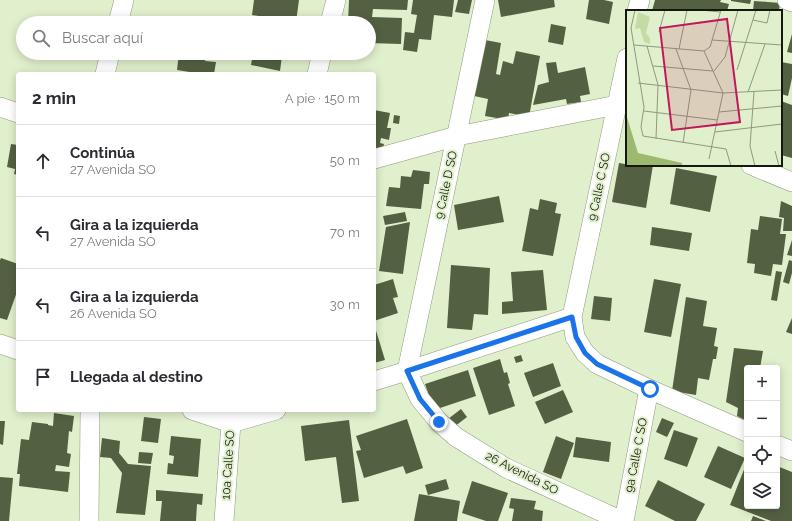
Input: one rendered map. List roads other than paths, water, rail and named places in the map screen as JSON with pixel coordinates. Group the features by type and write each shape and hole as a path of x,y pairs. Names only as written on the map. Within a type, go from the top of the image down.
{"street":[{"path":"120,16 124,0"},
{"path":"332,16 336,0"},
{"name":"9 Calle D SO","path":"407,371 485,0"},
{"path":"637,10 640,0"},
{"path":"787,0 792,2"},
{"path":"105,72 108,60"},
{"path":"317,72 320,60"},
{"name":"9 Calle C SO","path":"572,317 620,128 617,105 626,63"},
{"path":"376,158 457,136 617,105"},
{"path":"0,107 16,112"},
{"path":"753,166 792,182"},
{"path":"376,380 572,317 576,337 585,353 597,364 744,431"},
{"path":"0,344 16,349"},
{"name":"26 Avenida SO","path":"407,371 420,399 439,422 456,437 506,468 623,521"},
{"name":"9a Calle C SO","path":"623,521 650,389"},
{"path":"89,521 90,412"},
{"path":"204,412 233,417 264,412"},
{"name":"10a Calle SO","path":"224,521 233,417"},
{"path":"780,446 792,451"}]}
